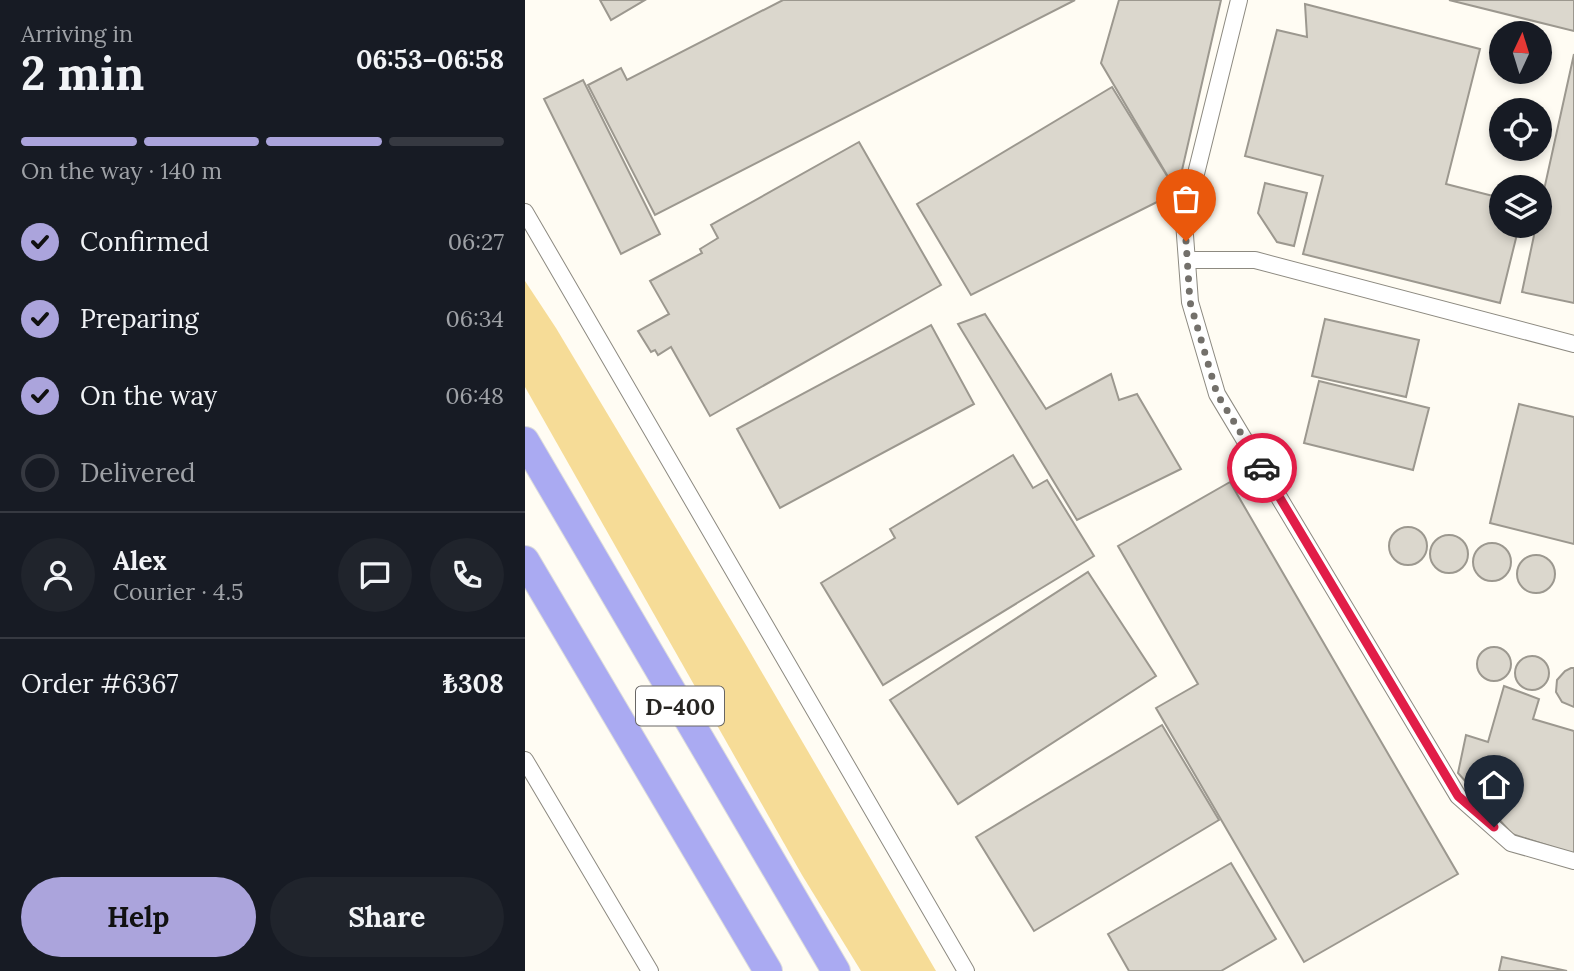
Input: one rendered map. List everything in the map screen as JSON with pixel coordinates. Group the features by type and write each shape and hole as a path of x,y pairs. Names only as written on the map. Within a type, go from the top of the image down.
{"highway":[{"name":"D-400","path":"525,441 836,971"},
{"name":"D-400","path":"525,560 768,971"}],"street":[{"path":"1238,0 1184,222 1190,302 1217,394 1458,796 1511,843 1574,861"},
{"path":"527,219 966,971"},
{"path":"1187,260 1255,260 1574,344"},
{"path":"525,760 649,971"}],"shaded area":[{"path":"525,281 556,328 746,645 936,971 861,971 802,875 525,387"}],"building":[{"path":"600,0 645,0 611,20"},
{"path":"783,0 1075,0 655,215 588,85 621,68 627,80"},
{"path":"1119,0 1221,0 1177,192 1101,63"},
{"path":"1449,0 1574,0 1574,31 1552,26 1552,21 1534,21"},
{"path":"1305,4 1480,49 1446,184 1489,195 1489,238 1516,238 1500,303 1303,254 1323,176 1245,156 1277,30 1307,37"},
{"path":"1574,54 1574,303 1522,292 1533,238 1552,238 1552,175 1547,175"},
{"path":"583,80 660,234 621,254 544,99"},
{"path":"1112,87 1177,192 971,295 917,204"},
{"path":"859,142 941,285 710,416 671,347 658,355 655,350 651,352 638,331 669,314 650,281 702,253 700,249 718,238 711,225"},
{"path":"1265,183 1307,193 1294,246 1277,242 1258,213"},
{"path":"985,314 1046,409 1111,374 1119,400 1137,394 1181,469 1077,520 958,324"},
{"path":"1325,319 1419,340 1406,397 1312,376"},
{"path":"931,325 974,404 780,508 737,429"},
{"path":"1319,381 1429,408 1413,470 1304,443"},
{"path":"1519,404 1574,417 1574,544 1490,523"},
{"path":"1013,455 1033,488 1047,480 1094,556 883,685 821,583 895,538 890,529"},
{"path":"1230,482 1458,874 1304,962 1156,708 1198,684 1118,546"},
{"path":"1408,527 1422,532 1427,546 1422,560 1408,565 1394,560 1389,546 1394,532"},
{"path":"1449,535 1463,540 1468,554 1463,568 1449,573 1435,568 1430,554 1435,540"},
{"path":"1492,543 1506,548 1511,562 1506,576 1492,581 1478,576 1473,562 1478,548"},
{"path":"1536,555 1550,560 1555,574 1550,588 1536,593 1522,588 1517,574 1522,560"},
{"path":"1088,572 1156,676 958,804 890,700"},
{"path":"1494,647 1506,652 1511,664 1506,676 1494,681 1482,676 1477,664 1482,652"},
{"path":"1532,656 1544,661 1549,673 1544,685 1532,690 1520,685 1515,673 1520,661"},
{"path":"1574,668 1574,707 1562,702 1556,692 1557,680"},
{"path":"1504,686 1539,699 1533,719 1574,731 1574,854 1512,834 1458,773 1466,735 1488,742"},
{"path":"1162,725 1219,820 1034,931 976,837"},
{"path":"1231,863 1276,939 1221,971 1129,971 1108,934"},
{"path":"1502,957 1567,971 1499,971"}],"way so far":[{"path":"1186,241 1190,302 1217,394 1262,468"}],"route":[{"path":"1262,468 1458,796 1494,827"}]}
